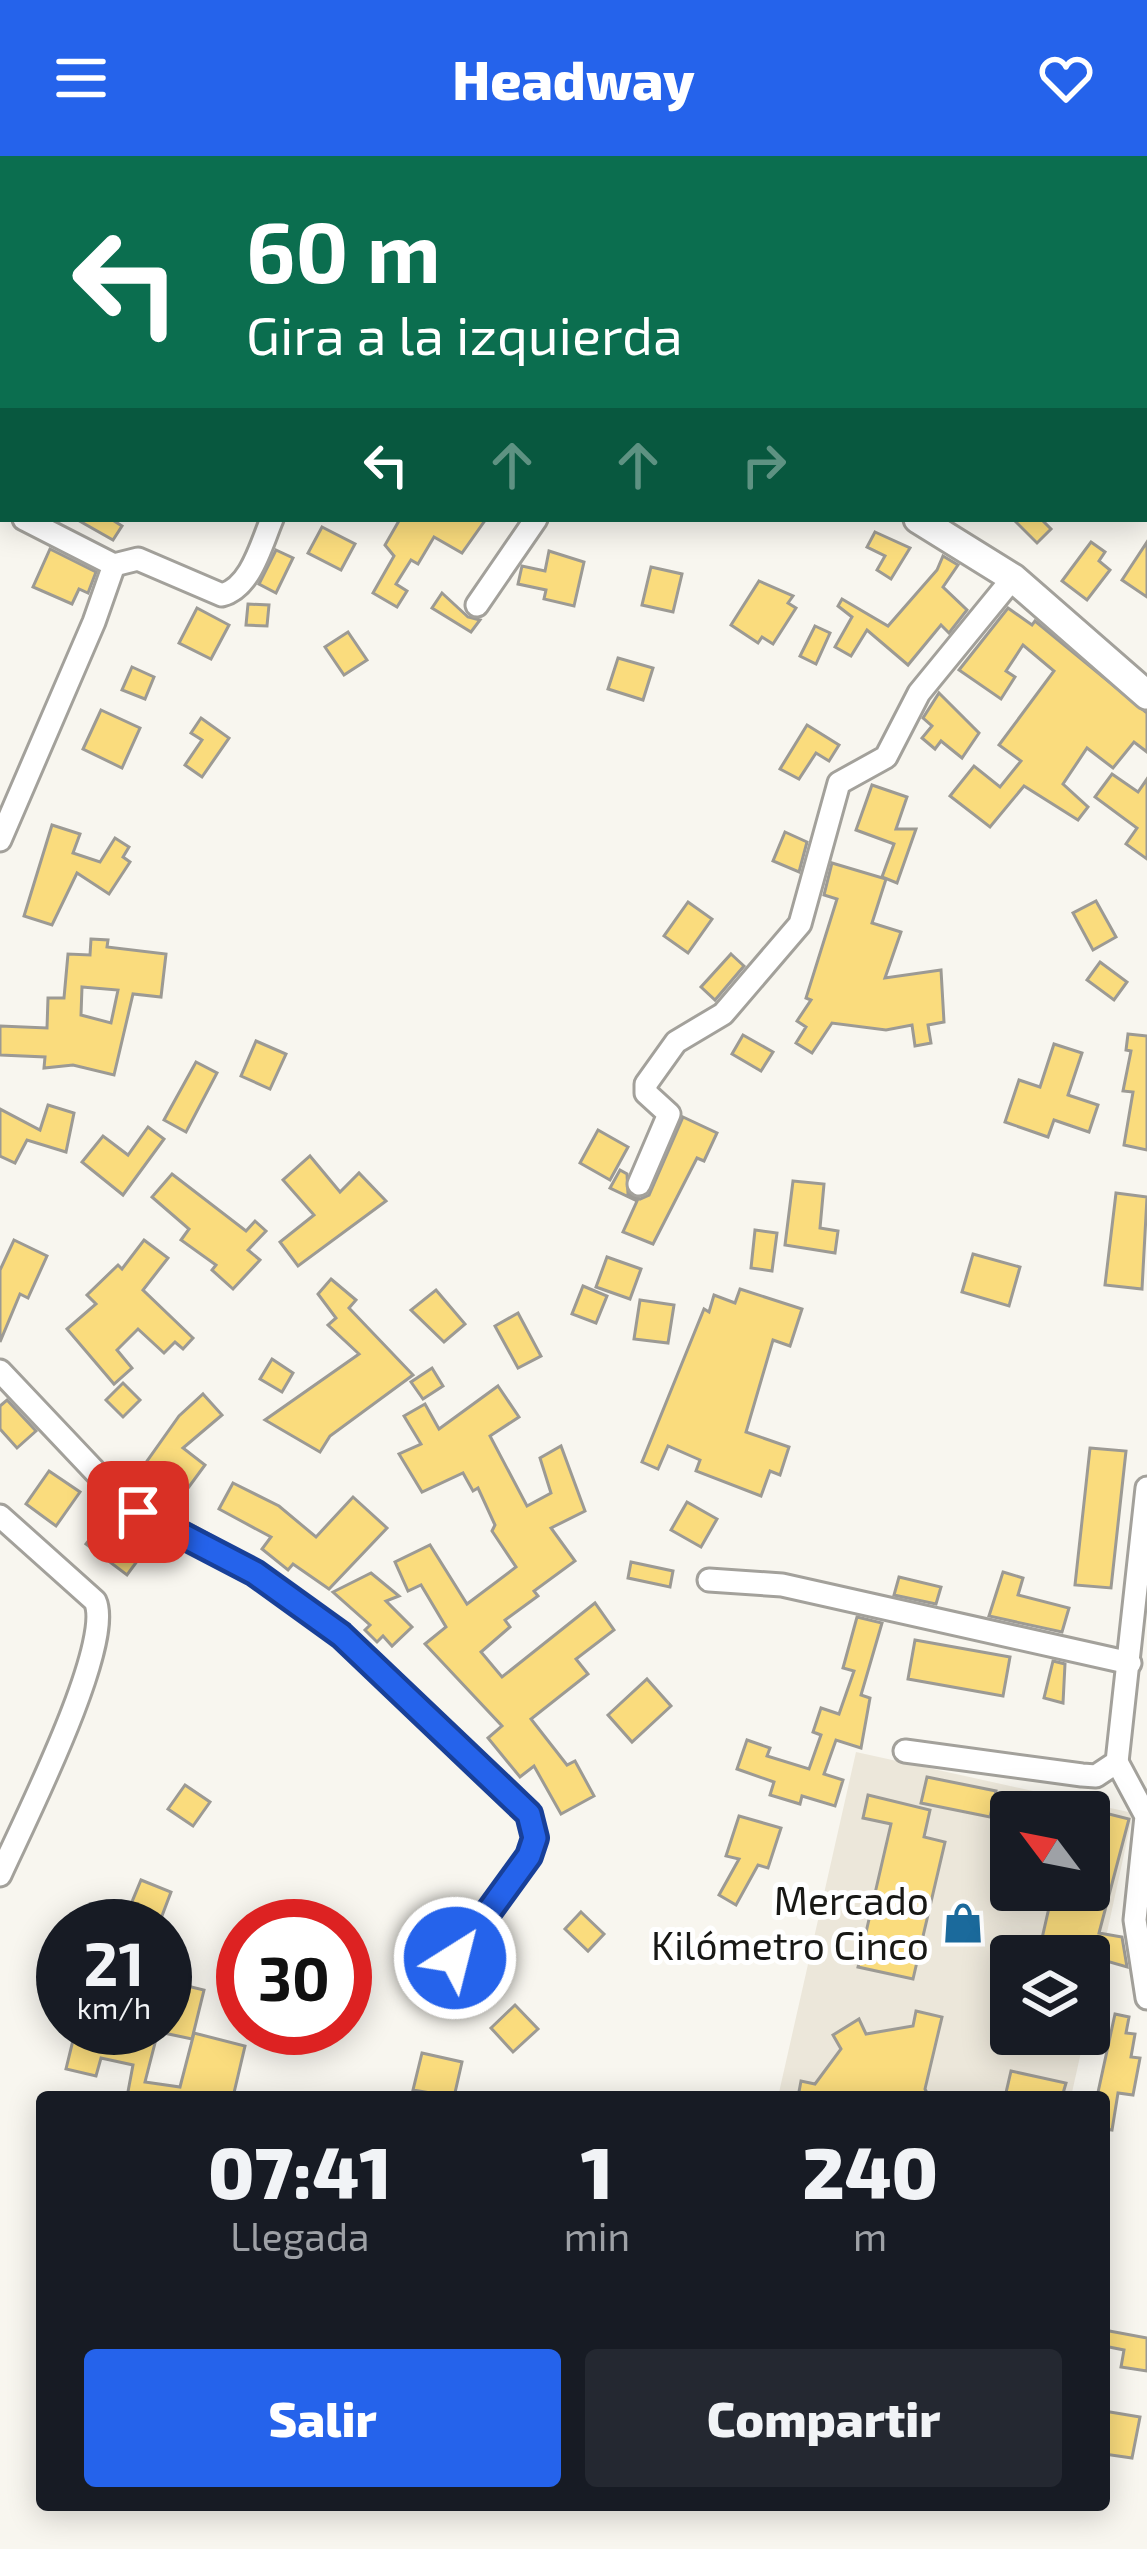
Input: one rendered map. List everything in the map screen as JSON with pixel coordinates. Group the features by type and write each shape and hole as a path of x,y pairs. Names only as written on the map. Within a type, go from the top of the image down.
{"main road":[{"path":"923,522 1013,578 1143,683"}],"street":[{"path":"30,522 113,565 138,559 222,596 234,592 246,577 271,522"},
{"path":"477,605 512,546 533,522"},
{"path":"0,840 94,622 113,565"},
{"path":"639,1184 669,1114 646,1093 646,1084 676,1042 723,1014 800,924 839,783 886,758 919,693 1013,578"},
{"path":"0,1371 122,1500 255,1573 341,1635 529,1814 535,1838 529,1856 430,1993"},
{"path":"1147,1488 1118,1762 1146,1816 1135,1920 1147,1998"},
{"path":"0,1516 95,1601 100,1613 100,1631 68,1721 0,1875"},
{"path":"709,1580 782,1585 1130,1663"},
{"path":"905,1751 1096,1776 1118,1762"}],"shaded area":[{"name":"Mercado Kilómetro Cinco","path":"856,1752 1033,1791 990,1791 990,1911 1110,1911 1110,1808 1133,1813 1106,1935 990,1935 990,2055 1080,2055 1072,2091 779,2091"}],"building":[{"path":"81,522 116,522 122,526 113,540"},
{"path":"398,522 484,522 462,553 434,537 418,564 411,560 396,584 407,591 397,607 373,593 394,556 385,545"},
{"path":"1016,522 1044,522 1051,529 1037,543"},
{"path":"322,527 355,544 341,570 308,553"},
{"path":"875,532 910,548 891,579 877,570 885,556 867,547"},
{"path":"1091,542 1105,552 1099,561 1110,570 1087,600 1062,581"},
{"path":"1147,542 1147,597 1122,580"},
{"path":"50,549 96,572 88,593 79,589 72,604 33,587"},
{"path":"276,550 293,558 276,593 259,584"},
{"path":"549,551 584,562 574,606 544,599 546,590 518,584 522,566 545,571"},
{"path":"943,556 958,565 943,587 967,610 949,633 941,625 908,665 867,630 851,656 835,647 852,617 838,606 842,599 888,626 937,570"},
{"path":"651,567 682,574 673,612 642,605"},
{"path":"759,581 793,596 788,603 796,608 773,644 762,637 758,643 731,625"},
{"path":"442,593 468,617 480,620 471,632 432,608"},
{"path":"248,604 269,605 267,626 246,625"},
{"path":"197,608 229,625 211,659 179,643"},
{"path":"1008,608 1032,625 1035,621 1147,713 1147,752 1134,742 1113,768 1087,748 1063,784 1088,807 1078,820 1024,786 990,827 950,796 974,766 1000,787 1021,761 999,745 1054,671 1023,645 1006,671 1015,677 1001,699 959,670"},
{"path":"815,626 830,633 816,664 800,656"},
{"path":"348,632 367,660 344,675 325,647"},
{"path":"618,658 653,668 643,700 608,689"},
{"path":"132,667 154,677 145,699 122,690"},
{"path":"939,693 979,733 962,758 941,741 935,749 922,738 932,726 923,718"},
{"path":"101,710 140,728 122,768 83,749"},
{"path":"201,718 229,738 202,777 185,765 202,740 191,733"},
{"path":"807,725 839,745 829,761 816,753 799,779 780,769"},
{"path":"1112,774 1138,792 1147,779 1147,859 1126,844 1137,828 1095,797"},
{"path":"872,785 907,797 896,829 916,829 897,883 882,877 894,844 856,830"},
{"path":"52,825 80,834 73,853 100,862 115,838 129,847 123,857 130,862 109,894 77,873 52,925 24,916"},
{"path":"785,832 807,842 799,872 773,861"},
{"path":"832,863 886,879 872,923 901,932 885,978 941,970 944,1022 928,1025 931,1043 915,1046 912,1025 886,1030 832,1023 812,1053 796,1043 806,1027 797,1021 811,1000 806,998 837,899 824,895"},
{"path":"1096,901 1116,937 1093,950 1073,913"},
{"path":"688,902 712,919 688,953 664,936"},
{"path":"91,939 108,940 107,947 166,954 161,997 133,994 114,1075 73,1065 44,1068 45,1057 0,1055 0,1026 47,1028 48,998 64,998 68,954 90,955","holes":["82,987 118,990 111,1023 81,1015"]},
{"path":"731,954 744,966 715,1000 701,987"},
{"path":"1100,962 1127,982 1114,1000 1087,980"},
{"path":"1128,1034 1147,1036 1147,1150 1124,1145 1133,1092 1123,1091 1131,1051 1126,1050"},
{"path":"743,1035 773,1052 761,1071 732,1054"},
{"path":"256,1041 286,1054 270,1089 241,1076"},
{"path":"1054,1044 1082,1053 1068,1095 1098,1105 1089,1132 1054,1120 1048,1137 1005,1122 1019,1080 1040,1087"},
{"path":"196,1062 217,1073 186,1132 164,1120"},
{"path":"48,1105 74,1113 66,1152 27,1140 15,1163 0,1156 0,1109 40,1130"},
{"path":"683,1117 717,1133 704,1161 697,1158 653,1244 623,1232 637,1201 610,1188 620,1170 627,1174 628,1194 640,1199 649,1195"},
{"path":"148,1127 164,1139 123,1195 82,1162 103,1136 128,1155"},
{"path":"598,1130 628,1147 610,1180 580,1163"},
{"path":"310,1156 340,1192 359,1173 386,1201 298,1266 280,1242 314,1215 283,1180"},
{"path":"172,1174 246,1231 255,1221 266,1231 248,1250 260,1260 233,1289 212,1270 216,1265 181,1240 189,1229 152,1197"},
{"path":"793,1181 824,1184 820,1228 838,1231 835,1253 785,1245"},
{"path":"1116,1193 1147,1197 1142,1289 1105,1285"},
{"path":"755,1230 777,1233 772,1271 751,1268"},
{"path":"14,1240 47,1256 28,1298 20,1294 0,1342 0,1270"},
{"path":"144,1240 168,1258 143,1290 193,1338 183,1349 175,1342 164,1353 138,1329 117,1350 132,1368 114,1384 67,1329 96,1304 87,1295 118,1265 122,1269"},
{"path":"973,1254 1020,1267 1009,1306 962,1292"},
{"path":"607,1257 641,1269 630,1299 596,1287"},
{"path":"331,1279 356,1300 349,1308 413,1375 330,1436 320,1452 265,1420 359,1354 328,1325 336,1318 318,1294"},
{"path":"583,1286 607,1296 596,1323 572,1314"},
{"path":"740,1289 802,1309 790,1346 773,1340 746,1432 789,1447 780,1475 770,1471 761,1496 696,1471 700,1460 668,1446 658,1469 642,1462 704,1309 709,1312 714,1295 735,1303"},
{"path":"436,1290 465,1324 444,1342 411,1310"},
{"path":"640,1300 674,1305 668,1343 634,1339"},
{"path":"518,1313 541,1356 518,1368 495,1326"},
{"path":"272,1359 293,1373 282,1392 260,1379"},
{"path":"432,1368 443,1386 423,1399 411,1382"},
{"path":"123,1383 140,1400 123,1417 106,1400"},
{"path":"498,1386 519,1417 490,1436 527,1506 551,1493 540,1458 561,1446 585,1511 551,1528 575,1561 534,1591 538,1596 505,1620 510,1627 481,1652 502,1677 595,1603 614,1630 576,1659 588,1674 531,1719 567,1765 575,1761 594,1796 561,1814 534,1766 520,1777 488,1738 502,1726 425,1644 446,1627 421,1585 408,1591 395,1562 430,1545 467,1604 516,1567 492,1531 495,1525 478,1488 473,1491 463,1473 422,1492 399,1454 421,1444 404,1416 425,1404 439,1429"},
{"path":"203,1394 222,1415 183,1448 205,1465 183,1495 179,1491 174,1497 157,1484 162,1477 145,1464 179,1416"},
{"path":"7,1400 36,1431 17,1448 0,1429 0,1406"},
{"path":"1090,1448 1126,1451 1111,1588 1075,1585"},
{"path":"49,1471 80,1492 56,1526 26,1504"},
{"path":"233,1483 279,1506 316,1537 353,1497 387,1528 329,1589 293,1564 288,1570 262,1549 271,1537 219,1509"},
{"path":"687,1502 717,1519 701,1547 671,1530"},
{"path":"109,1515 149,1545 127,1575 86,1544"},
{"path":"631,1562 673,1571 670,1587 628,1578"},
{"path":"1003,1572 1023,1578 1018,1595 1069,1608 1062,1632 989,1616"},
{"path":"371,1573 399,1596 386,1601 412,1627 392,1646 383,1636 377,1642 365,1630 370,1625 333,1592"},
{"path":"899,1577 941,1587 936,1604 894,1595"},
{"path":"857,1617 882,1623 861,1695 870,1698 861,1748 836,1740 824,1774 843,1780 835,1806 802,1796 800,1804 770,1795 774,1782 737,1769 747,1740 770,1748 767,1756 809,1769 821,1735 813,1732 821,1708 839,1714 854,1671 843,1668"},
{"path":"915,1640 1010,1657 1003,1696 908,1679"},
{"path":"1053,1661 1065,1664 1063,1703 1044,1698"},
{"path":"647,1679 671,1706 632,1742 608,1715"},
{"path":"927,1777 996,1791 990,1791 990,1817 921,1803"},
{"path":"185,1785 210,1802 193,1826 168,1809"},
{"path":"868,1795 930,1810 924,1837 945,1842 913,1979 858,1967 891,1824 863,1818"},
{"path":"1110,1814 1129,1819 1110,1891"},
{"path":"739,1816 781,1828 768,1868 758,1865 736,1905 719,1895 739,1859 726,1856"},
{"path":"141,1880 171,1892 168,1899 133,1899"},
{"path":"1048,1911 1105,1911 1099,1933 1122,1937 1127,1967 1110,1962 1110,1935 1043,1935"},
{"path":"581,1912 604,1934 588,1951 565,1929"},
{"path":"192,1987 204,1990 192,2039"},
{"path":"515,2005 538,2029 513,2052 491,2028"},
{"path":"916,2011 942,2017 926,2091 799,2091 801,2081 815,2084 841,2049 833,2035 859,2019 866,2034 913,2026"},
{"path":"1115,2014 1129,2017 1126,2033 1135,2034 1131,2057 1140,2058 1133,2095 1118,2093 1112,2130 1110,2091 1098,2091 1106,2055 1110,2055"},
{"path":"194,2033 216,2039 216,2055 243,2055 234,2091 128,2091 133,2065 101,2058 96,2076 66,2069 69,2055 152,2055 145,2082 180,2087"},
{"path":"422,2053 462,2062 455,2091 413,2090"},
{"path":"1011,2071 1066,2083 1064,2091 1006,2091"},
{"path":"1110,2331 1147,2338 1147,2371 1121,2367 1124,2350 1110,2347"},
{"path":"1110,2412 1140,2417 1132,2458 1110,2455"}],"place":[{"name":"Mercado Kilómetro Cinco","path":"963,1923"}],"route":[{"path":"138,1512 255,1573 341,1635 529,1814 535,1838 529,1856 455,1958"}]}
